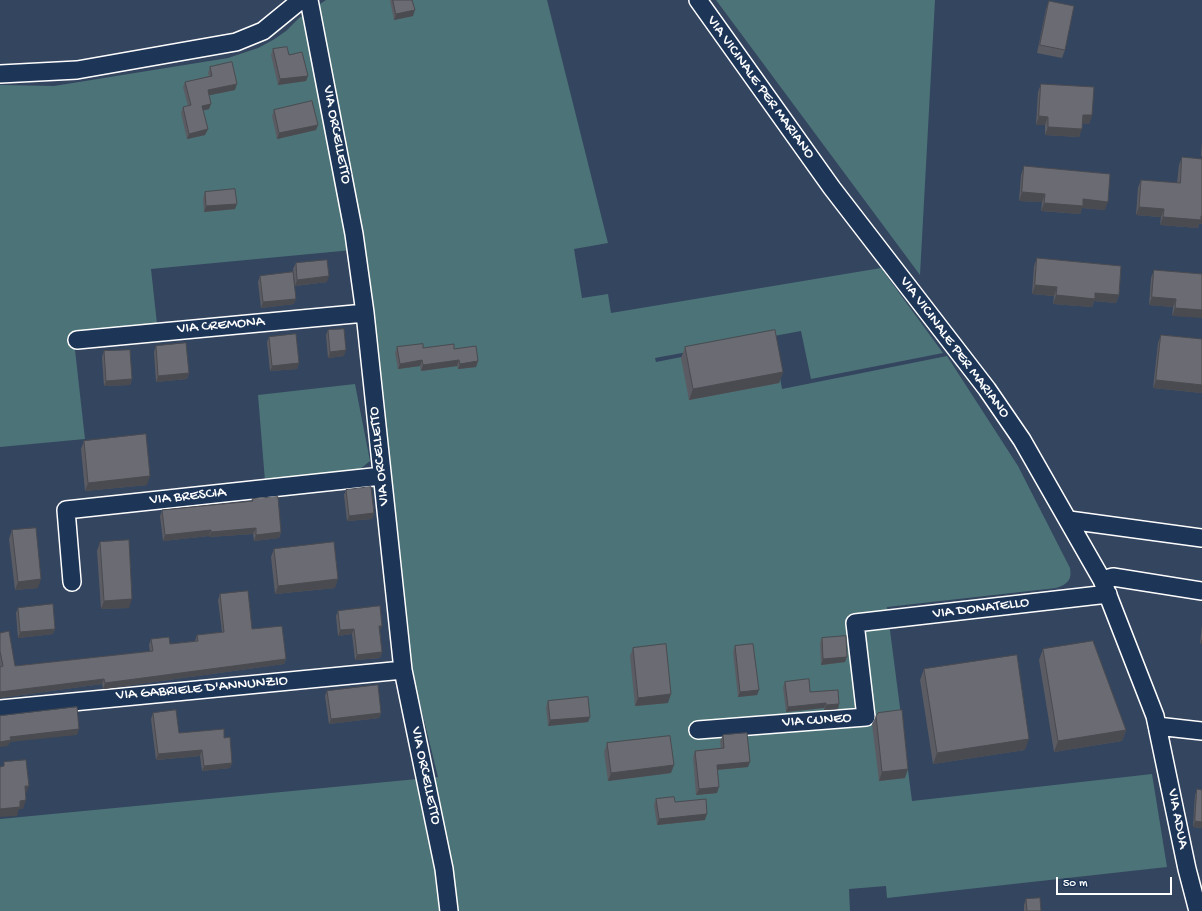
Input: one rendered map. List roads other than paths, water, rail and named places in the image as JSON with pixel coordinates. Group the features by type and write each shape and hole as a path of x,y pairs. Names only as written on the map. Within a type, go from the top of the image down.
{"street":[{"path":"0,74 77,70 226,45 251,37 263,31 301,0"},
{"name":"VIA ORCELLETTO","path":"309,0 354,234 365,313 403,670 444,869 449,911"},
{"name":"VIA VICINALE PER MARIANO","path":"698,0 832,188 987,390 1022,440 1069,520 1105,587 1157,726"},
{"name":"VIA CREMONA","path":"77,340 365,313"},
{"name":"VIA BRESCIA","path":"72,582 66,510 382,476"},
{"path":"1069,520 1202,538"},
{"name":"VIA DONATELLO","path":"855,623 1105,587 1113,577 1202,590"},
{"name":"VIA CUNEO","path":"698,730 866,717 855,623"},
{"name":"VIA GABRIELE D'ANNUNZIO","path":"0,709 403,670"},
{"path":"1157,726 1202,731"},
{"name":"VIA ADUA","path":"1157,726 1187,869 1198,911"}]}
